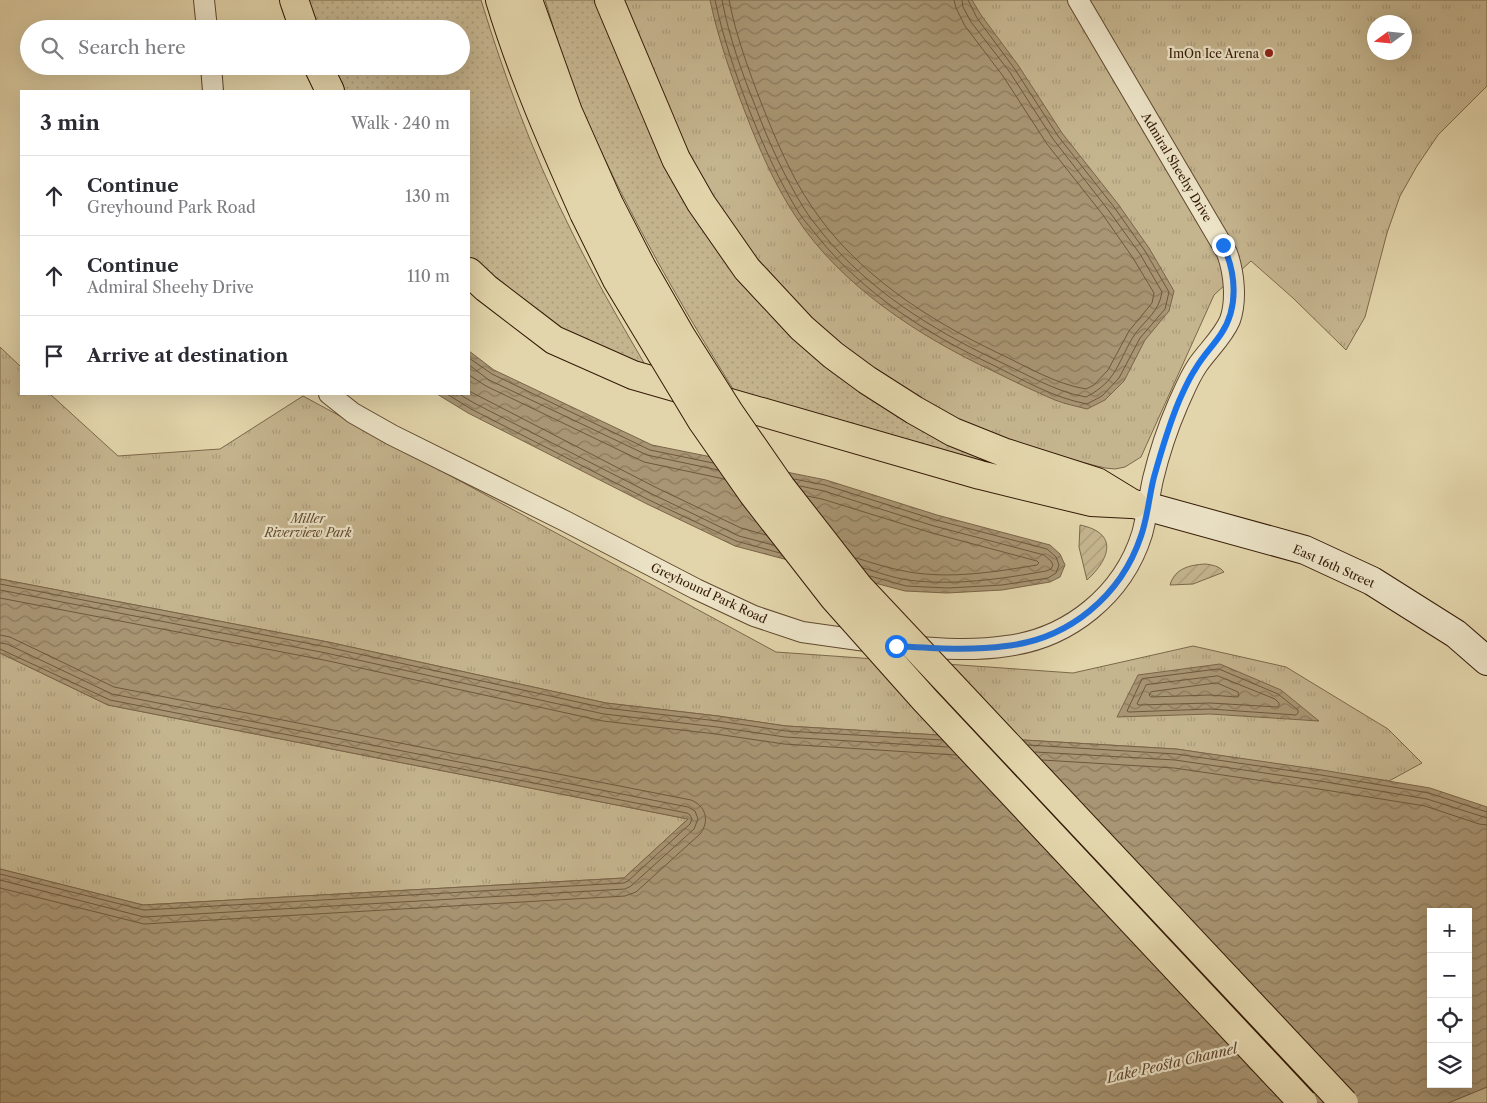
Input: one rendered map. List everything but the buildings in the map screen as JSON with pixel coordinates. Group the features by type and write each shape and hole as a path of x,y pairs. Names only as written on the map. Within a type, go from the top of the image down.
{"highway":[{"path":"294,0 301,20"},
{"path":"500,0 507,25 544,123 596,208 662,302 729,412 781,487 860,587 1344,1103"},
{"path":"528,0 568,112 617,280 702,421 753,494 834,598 925,700 1303,1103"},
{"path":"609,0 676,159 700,203 747,269 802,328 866,380 953,432 1002,452 1097,482 1141,506"},
{"path":"322,75 330,90"},
{"path":"470,273 486,288 554,340 633,375 980,475 1091,502 1141,506"}],"main road":[{"name":"East 16th Street","path":"1141,506 1305,550 1372,581 1456,634 1487,661"}],"street":[{"path":"204,0 206,20"},
{"name":"Admiral Sheehy Drive","path":"1078,0 1223,245 1233,274 1233,298 1230,320 1196,367 1176,410 1154,478 1141,506"},
{"path":"212,75 214,90"},
{"name":"Greyhound Park Road","path":"329,395 353,413 392,435 696,589 754,616 802,632 887,644 977,649 1008,646 1038,639 1061,630 1095,607 1118,582 1133,556 1142,535 1141,506"}],"green space":[{"path":"306,0 481,0 520,113 554,195 595,278 647,368 577,338 521,304 470,261 470,90 339,90 333,75 470,75 470,20 312,20"},
{"path":"545,0 596,0 753,294 789,332 828,367 870,398 926,431 1005,466 1004,469 738,397 672,288 612,175 572,85"},
{"path":"624,0 1487,0 1487,86 1438,135 1400,196 1387,233 1365,317 1346,350 1293,298 1251,261 1214,295 1141,457 1125,467 1105,468 1041,452 986,432 927,404 881,374 845,347 811,317 754,255 700,182"},
{"name":"Miller Riverview Park","path":"0,347 20,366 20,395 51,395 118,456 220,449 303,396 776,652 1073,673 1193,646 1286,667 1388,729 1422,763 1389,781 1176,749 786,726 606,703 328,642 0,579"},
{"path":"1080,525 1101,534 1107,548 1101,564 1087,580 1079,547"},
{"path":"1205,564 1216,566 1224,572 1193,584 1170,585 1175,575 1184,568"},
{"path":"0,653 108,705 688,819 624,878 143,905 0,869"},
{"path":"1487,1087 1487,1103 1448,1103"}],"water":[{"path":"710,0 972,0 1018,65 1062,133 1118,204 1149,248 1174,291 1169,311 1145,340 1124,381 1105,400 1087,409 1059,401 1008,378 938,342 910,326 859,287 814,242 796,217 774,179 745,112 721,42"},
{"path":"470,352 494,370 652,445 826,480 937,515 1050,545 1060,554 1065,565 1060,577 1050,582 1002,590 947,593 905,591 735,546 647,504 468,413 439,395 470,395"},
{"name":"Lake Peosta Channel","path":"0,579 328,642 606,703 786,726 1176,749 1430,788 1487,807 1487,1087 1448,1103 0,1103 0,869 143,905 624,878 688,819 108,705 0,653"},
{"path":"1220,664 1281,690 1319,721 1210,714 1117,717 1138,675"}],"place":[{"name":"ImOn Ice Arena","path":"1269,53"}],"route":[{"path":"896,646 977,649 1008,646 1038,639 1061,630 1076,621 1095,607 1112,590 1123,575 1142,535 1154,478 1185,388 1196,367 1230,320 1234,286 1233,274 1223,245"}]}
